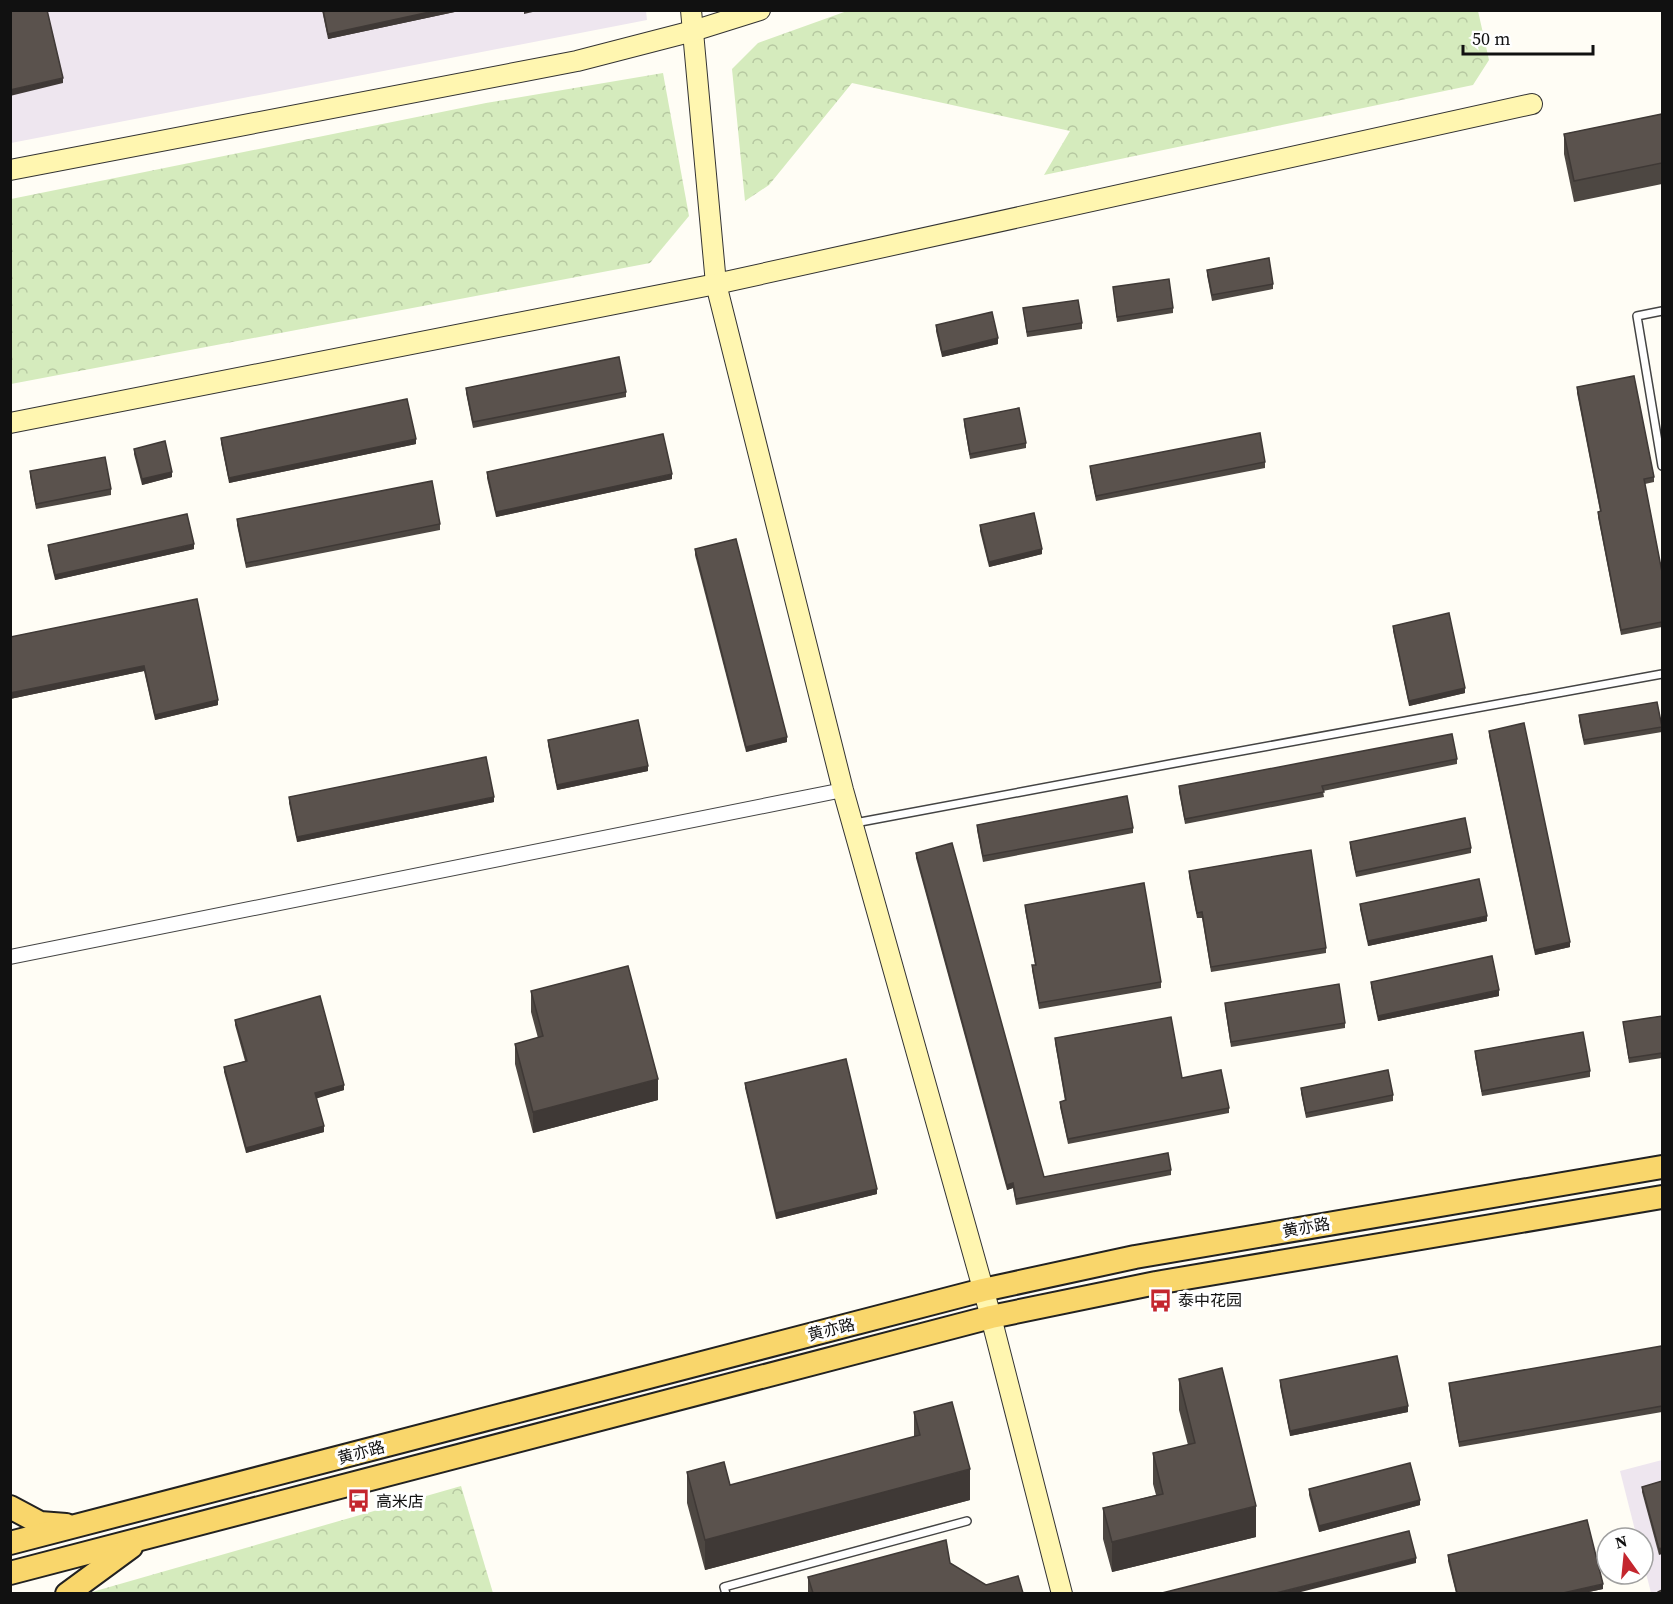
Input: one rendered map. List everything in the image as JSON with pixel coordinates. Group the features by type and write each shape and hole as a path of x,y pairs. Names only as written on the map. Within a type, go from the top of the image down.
{"main road":[{"name":"黄亦路","path":"10,1543 983,1290 1134,1257 1662,1167"},
{"name":"黄亦路","path":"10,1573 991,1317 1139,1286 1662,1197"},
{"path":"10,1507 40,1522 76,1526"},
{"path":"67,1593 146,1538"}],"street":[{"path":"691,10 716,284 843,790 991,1317 1062,1593"},
{"path":"10,170 577,61 693,31 760,10"},
{"path":"10,423 716,284 1532,104"},
{"path":"10,957 843,790"}],"lane":[{"path":"1662,311 1637,316 1662,466"},
{"path":"852,824 1662,674"},
{"path":"726,1593 724,1587 967,1521"}],"shaded area":[{"path":"11,11 646,11 647,20 11,143"},
{"path":"1662,1460 1662,1593 1651,1593 1649,1586 1655,1586 1655,1526 1634,1526 1620,1471"}],"green space":[{"path":"847,11 1478,11 1489,60 1473,85 1044,175 1070,131 852,83 769,185 745,201 732,69 758,43"},
{"path":"663,73 689,216 650,263 11,384 11,199 486,103"},
{"path":"461,1486 493,1593 85,1594"}],"building":[{"path":"10,10 47,10 63,78 10,90"},
{"path":"323,10 439,10 328,34"},
{"path":"1662,114 1662,163 1574,181 1564,134"},
{"path":"1269,258 1273,284 1212,295 1207,270"},
{"path":"1169,279 1173,308 1117,317 1113,287"},
{"path":"1078,300 1082,323 1027,332 1023,308"},
{"path":"992,312 998,338 942,352 936,325"},
{"path":"619,357 626,392 473,422 466,388"},
{"path":"1634,376 1654,477 1644,479 1662,572 1662,622 1621,630 1577,387"},
{"path":"407,399 416,439 229,478 221,438"},
{"path":"1019,408 1026,443 970,454 964,419"},
{"path":"1260,433 1265,462 1096,496 1090,466"},
{"path":"663,434 672,474 496,512 487,472"},
{"path":"165,441 172,472 142,479 134,449"},
{"path":"105,457 111,489 36,504 30,471"},
{"path":"432,481 440,524 246,563 237,519"},
{"path":"1034,513 1042,549 989,562 980,525"},
{"path":"187,514 194,544 55,575 48,545"},
{"path":"736,539 787,737 746,747 695,549"},
{"path":"197,599 218,700 155,715 144,666 10,693 10,637"},
{"path":"1449,613 1465,688 1409,701 1393,626"},
{"path":"1657,702 1662,727 1584,740 1579,715"},
{"path":"638,720 648,766 557,785 548,740"},
{"path":"1524,723 1570,942 1535,950 1489,731"},
{"path":"1452,734 1457,759 1322,786 1324,792 1185,819 1179,786"},
{"path":"486,757 494,797 297,837 289,797"},
{"path":"1127,796 1133,828 983,856 977,825"},
{"path":"1465,818 1471,848 1356,872 1350,842"},
{"path":"952,843 1044,1177 1168,1153 1171,1170 1016,1199 1013,1183 1007,1185 916,853"},
{"path":"1311,850 1326,948 1211,967 1202,912 1197,913 1189,871"},
{"path":"1479,879 1487,916 1368,941 1360,904"},
{"path":"1144,883 1161,982 1039,1003 1032,965 1036,965 1025,905"},
{"path":"1492,956 1499,990 1378,1016 1371,982"},
{"path":"628,966 658,1079 533,1112 515,1044 543,1036 531,991"},
{"path":"1339,984 1345,1023 1231,1042 1225,1003"},
{"path":"320,996 344,1085 315,1093 324,1126 246,1148 224,1067 247,1061 235,1020"},
{"path":"1662,1016 1662,1053 1629,1058 1623,1022"},
{"path":"1171,1017 1182,1078 1221,1070 1229,1108 1068,1139 1060,1102 1066,1100 1055,1038"},
{"path":"1583,1032 1590,1071 1482,1091 1475,1051"},
{"path":"846,1059 877,1189 776,1213 745,1083"},
{"path":"1388,1070 1393,1095 1306,1113 1301,1088"},
{"path":"1662,1346 1662,1406 1459,1442 1449,1383"},
{"path":"1397,1356 1408,1406 1290,1431 1280,1380"},
{"path":"1222,1368 1256,1506 1112,1542 1103,1508 1163,1494 1153,1453 1195,1443 1179,1379"},
{"path":"952,1402 970,1469 705,1540 687,1472 724,1462 730,1485 920,1435 914,1412"},
{"path":"1410,1463 1420,1500 1319,1526 1309,1489"},
{"path":"1662,1481 1662,1548 1659,1549 1655,1526 1653,1526 1642,1487"},
{"path":"1587,1520 1595,1552 1595,1586 1563,1593 1457,1593 1448,1555"},
{"path":"1409,1531 1416,1558 1276,1593 1162,1593"},
{"path":"946,1540 950,1563 986,1585 1018,1576 1023,1593 813,1593 808,1577"}],"place":[{"name":"泰中花园","path":"1160,1300"},
{"name":"高米店","path":"358,1501"}]}
